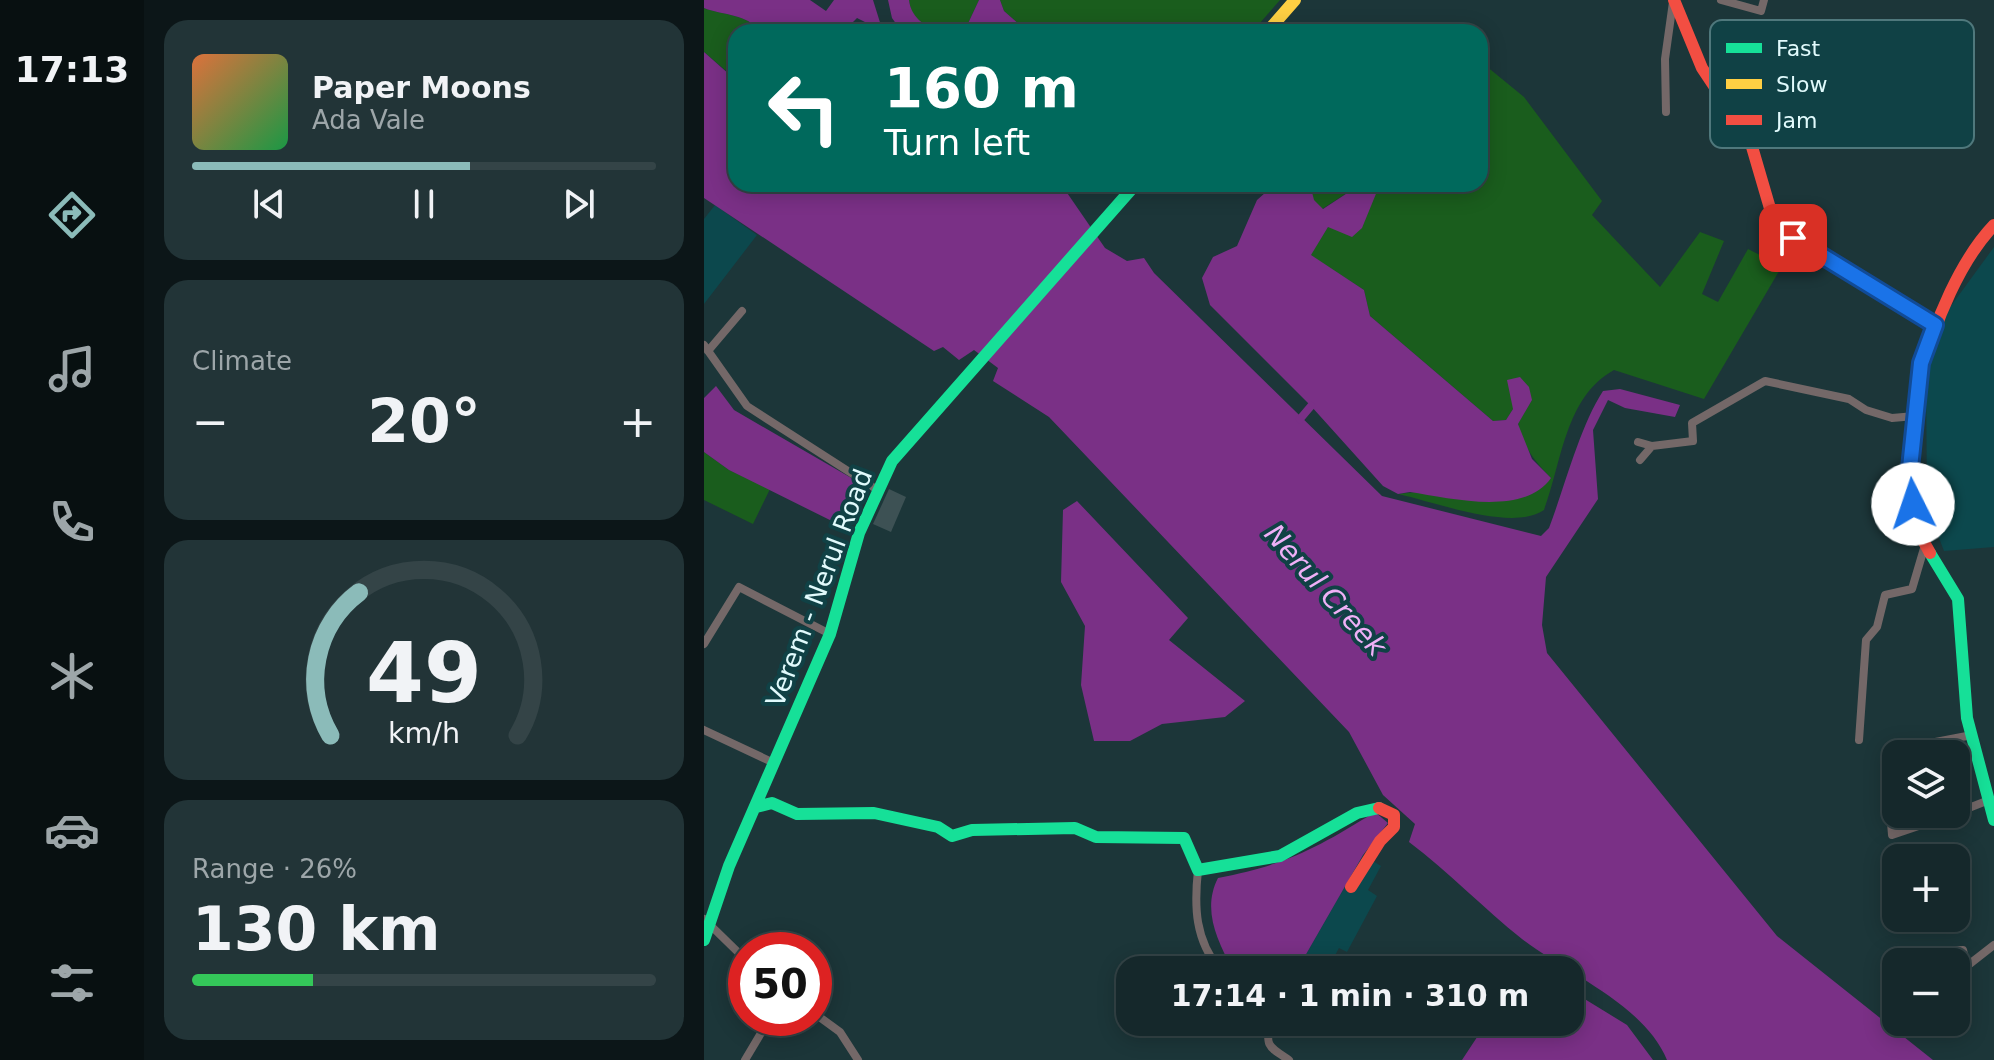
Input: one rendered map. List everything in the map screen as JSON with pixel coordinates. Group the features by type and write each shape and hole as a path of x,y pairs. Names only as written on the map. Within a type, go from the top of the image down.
{"main road":[{"path":"1274,24 1295,0"},
{"path":"1674,0 1696,59 1710,80"},
{"path":"1752,148 1774,222 1793,238 1935,325"},
{"name":"Verem - Nerul Road","path":"704,940 729,866 830,634 876,489 892,461 968,379 1129,192"},
{"path":"1994,225 1971,249 1935,325 1921,363 1908,487 1925,545 1958,599 1972,735 1990,792 1994,820"},
{"path":"756,807 772,803 797,814 874,813 938,827 952,836 972,830 1075,828 1096,837 1184,838 1198,870 1248,865 1292,852 1346,820 1380,808 1394,815 1394,827 1380,841 1351,887"}],"street":[{"path":"1666,112 1665,59 1674,0"},
{"path":"1721,0 1761,11 1764,0"},
{"path":"742,311 706,348 747,406 876,489"},
{"path":"1638,442 1652,446 1693,441 1692,423 1765,381 1849,399 1866,410 1892,418 1915,416"},
{"path":"1640,460 1652,446"},
{"path":"1859,740 1866,640 1877,627 1885,595 1912,589 1925,545"},
{"path":"704,644 739,587 830,634"},
{"path":"704,730 774,763"},
{"path":"1946,740 1972,735"},
{"path":"1970,805 1990,792"},
{"path":"1891,828 1892,835 1913,828"},
{"path":"1198,870 1194,906 1201,938 1212,956"},
{"path":"708,923 728,942"},
{"path":"1970,964 1994,945"},
{"path":"832,1026 840,1032 858,1060"},
{"path":"745,1060 759,1036"},
{"path":"1265,1036 1269,1046 1289,1060"}],"shaded area":[{"path":"715,205 757,235 704,304 704,219"},
{"path":"1994,247 1994,547 1944,551 1927,506 1926,370 1948,310"},
{"path":"1363,855 1381,866 1368,890 1377,896 1347,952 1339,948 1335,956 1305,956"}],"green space":[{"path":"909,0 979,0 968,24 923,24 911,10"},
{"path":"1000,0 1280,0 1259,24 1019,24 1004,11"},
{"path":"704,8 753,24 728,24 728,72 704,52"},
{"path":"1488,68 1524,97 1602,201 1592,215 1660,287 1700,232 1724,241 1702,294 1718,302 1748,249 1782,266 1704,399 1614,370 1598,382 1575,414 1544,510 1530,516 1494,517 1398,494 1551,478 1530,453 1518,423 1532,400 1513,409 1506,420 1493,421 1370,316 1364,290 1310,255 1328,227 1370,192 1488,192"},
{"path":"1312,192 1349,192 1322,209 1313,200"},
{"path":"704,452 729,470 770,489 753,524 704,500"}],"water":[{"path":"704,0 810,0 826,11 834,0 873,0 880,24 867,24 857,18 851,24 753,24 704,8"},
{"path":"888,0 909,0 915,15 925,24 896,24"},
{"path":"979,0 1000,0 1004,11 1019,24 968,24"},
{"name":"Nerul Creek","path":"704,52 728,73 728,192 1066,192 1105,248 1127,261 1144,258 1154,273 1382,496 1541,536 1549,528 1580,439 1603,391 1620,389 1680,405 1675,417 1625,408 1608,400 1593,430 1598,499 1546,577 1542,625 1547,653 1777,936 1882,1019 1882,1036 1903,1036 1933,1060 1667,1060 1641,1022 1584,980 1584,956 1546,956 1540,952 1409,842 1415,824 1383,795 1349,732 1049,417 993,381 998,368 974,350 959,360 943,347 934,351 704,198"},
{"path":"1266,192 1312,192 1314,200 1323,209 1349,192 1377,192 1362,228 1352,237 1328,227 1311,255 1364,290 1370,316 1493,421 1506,420 1513,409 1507,380 1520,377 1529,387 1532,400 1518,424 1532,459 1551,478 1539,490 1523,497 1485,502 1410,492 1398,494 1383,486 1311,406 1210,305 1202,278 1213,257 1237,246 1257,200"},
{"path":"716,386 734,410 860,483 844,527 729,470 704,452 704,398"},
{"path":"1077,501 1188,618 1169,640 1245,701 1225,717 1162,724 1130,741 1094,741 1081,685 1085,626 1061,582 1063,510"},
{"path":"1375,812 1388,823 1363,855 1305,956 1226,956 1211,913 1213,890 1218,878 1282,861 1336,836"},
{"path":"1584,999 1627,1025 1653,1060 1462,1060 1478,1036 1584,1036"}],"building":[{"path":"889,489 906,497 891,532 873,524"}],"waterway":[{"path":"1300,419 1311,406"}],"traffic: fast":[{"path":"704,940 729,866 830,634 859,533 892,461 1129,192"},
{"path":"1930,553 1958,599 1967,718 1994,820"},
{"path":"756,807 772,803 797,814 874,813 938,827 952,836 972,830 1075,828 1096,837 1184,838 1198,870 1280,856 1357,813 1379,808"}],"traffic: slow":[{"path":"1274,24 1295,0"}],"traffic: jam":[{"path":"1674,0 1710,80"},
{"path":"1752,148 1774,222 1793,238 1935,325"},
{"path":"1930,553 1916,518 1910,476 1911,430 1919,383 1950,292 1971,255 1994,225"},
{"path":"1351,887 1380,841 1394,827 1394,815 1379,808"}],"route":[{"path":"1793,238 1935,325 1921,363 1908,487 1913,504"}]}
